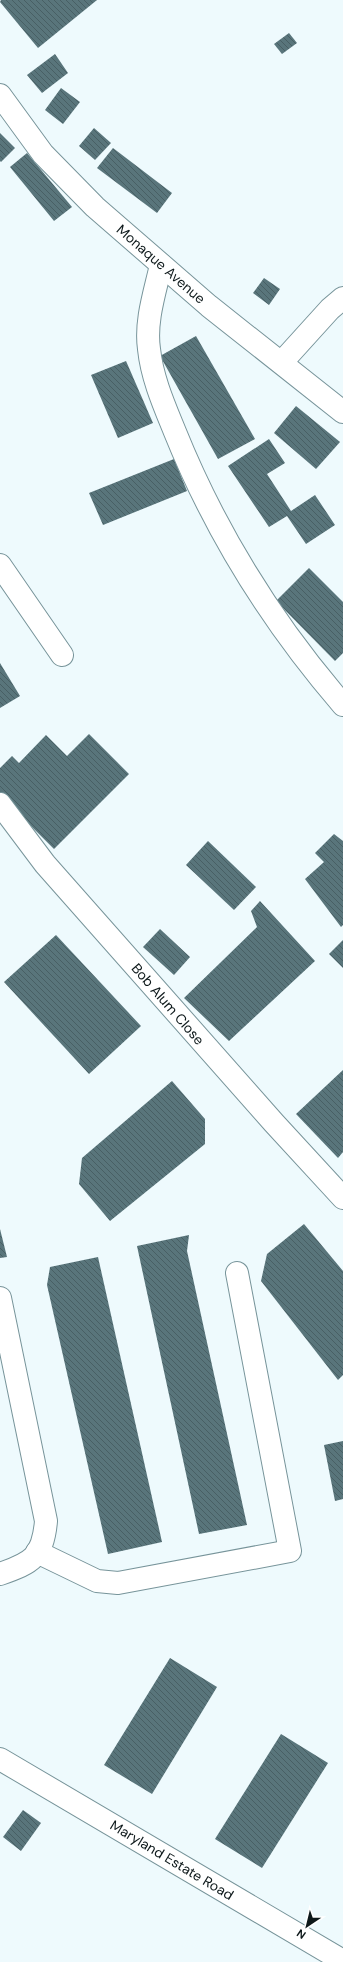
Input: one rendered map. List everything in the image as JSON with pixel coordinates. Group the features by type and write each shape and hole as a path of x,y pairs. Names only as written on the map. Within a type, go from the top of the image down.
{"street":[{"name":"Monaque Avenue","path":"0,95 44,154 95,207 209,306 282,362 343,412"},
{"path":"161,265 148,332 149,348 153,371 160,395 193,476 254,587 315,672 343,705"},
{"path":"282,362 330,309 343,298"},
{"path":"0,565 62,655"},
{"name":"Bob Alum Close","path":"0,804 45,864 274,1124 343,1198"},
{"path":"37,1552 97,1581 118,1583 290,1551 237,1273"},
{"path":"0,1298 46,1521 45,1539 32,1560 24,1565 0,1574"},
{"name":"Maryland Estate Road","path":"0,1758 343,1961"}],"building":[{"path":"1,0 97,0 38,48 0,2"},
{"path":"289,33 297,43 282,54 274,44"},
{"path":"55,54 68,73 42,93 27,75"},
{"path":"61,88 80,102 63,124 45,110"},
{"path":"94,128 111,143 95,160 79,146"},
{"path":"0,133 15,148 1,162 0,161"},
{"path":"113,148 172,193 157,213 97,168"},
{"path":"27,153 72,207 54,221 10,167"},
{"path":"264,278 280,289 269,305 253,293"},
{"path":"196,336 255,439 218,459 160,356"},
{"path":"126,361 153,423 118,438 91,375"},
{"path":"296,406 340,442 316,469 274,433"},
{"path":"269,439 285,463 267,474 291,511 315,495 335,525 306,544 287,516 269,527 228,466"},
{"path":"174,459 187,491 103,525 89,493"},
{"path":"309,568 343,602 343,653 335,661 276,601"},
{"path":"0,663 20,696 0,708"},
{"path":"89,734 129,774 54,849 0,795 0,768 12,756 19,763 46,735 67,756"},
{"path":"334,834 343,841 343,925 341,927 305,879 324,862 315,853"},
{"path":"208,841 256,887 234,910 186,865"},
{"path":"260,901 315,961 229,1041 184,998 257,927 251,911"},
{"path":"160,929 190,957 174,975 143,947"},
{"path":"56,935 141,1026 89,1074 4,982"},
{"path":"343,940 343,968 329,954"},
{"path":"343,1070 343,1152 338,1158 296,1114"},
{"path":"172,1081 205,1119 205,1144 110,1221 79,1184 82,1158"},
{"path":"304,1224 343,1271 343,1375 338,1380 261,1281 267,1254"},
{"path":"0,1229 7,1257 0,1258"},
{"path":"189,1235 187,1251 247,1525 199,1534 137,1246"},
{"path":"98,1257 162,1542 108,1554 47,1285 50,1267"},
{"path":"343,1441 343,1499 335,1501 324,1445"},
{"path":"170,1658 217,1687 152,1794 104,1765"},
{"path":"281,1734 328,1763 262,1868 215,1839"},
{"path":"23,1810 41,1823 21,1851 3,1837"}]}
